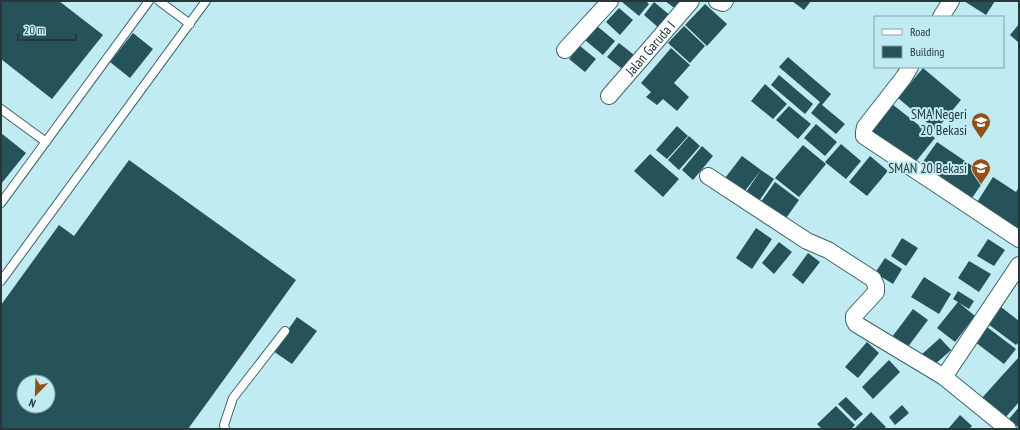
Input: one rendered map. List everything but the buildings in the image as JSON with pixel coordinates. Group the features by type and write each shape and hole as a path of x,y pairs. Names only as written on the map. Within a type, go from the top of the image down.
{"street":[{"path":"565,50 610,1"},
{"name":"Jalan Garuda I","path":"610,96 691,1"},
{"path":"717,1 725,1"},
{"path":"942,16 951,1"},
{"path":"909,68 865,127 864,136 1019,239"},
{"path":"708,176 807,241 828,250 873,279 876,286 876,292 854,316 856,324 944,377 1008,429"},
{"path":"944,377 1019,265"}],"lane":[{"path":"1,203 149,1"},
{"path":"159,1 190,24"},
{"path":"1,281 206,1"},
{"path":"1,108 46,142"},
{"path":"225,429 224,425 233,398 285,331"}],"place":[{"name":"SMA Negeri 20 Bekasi","path":"981,139"},
{"name":"SMAN 20 Bekasi","path":"981,185"}]}
